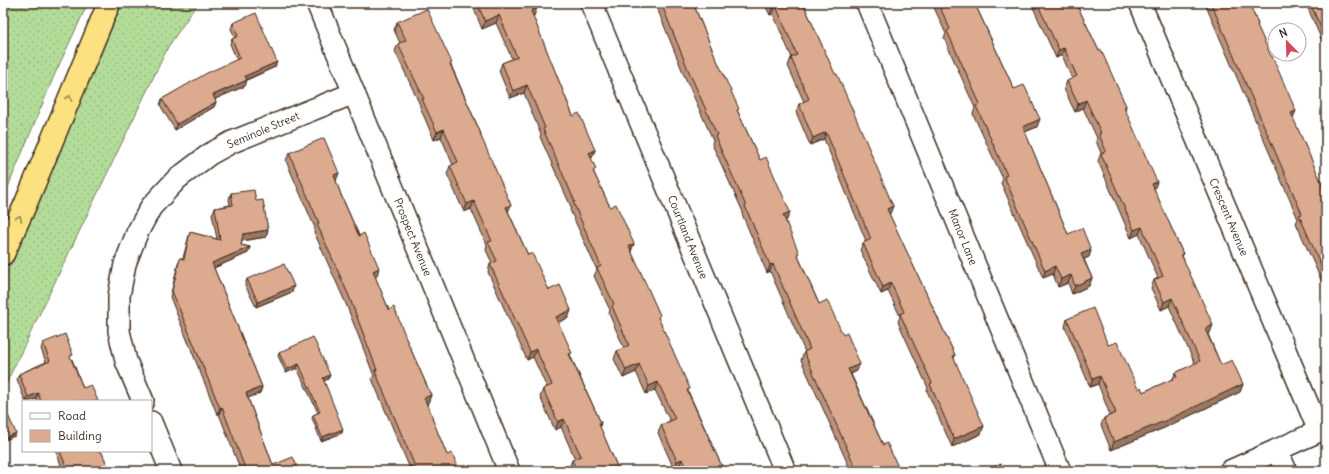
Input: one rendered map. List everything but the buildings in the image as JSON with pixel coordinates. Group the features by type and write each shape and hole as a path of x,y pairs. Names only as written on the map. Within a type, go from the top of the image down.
{"highway":[{"path":"3,254 26,203 109,3"}],"street":[{"name":"Prospect Avenue","path":"317,3 509,471"},
{"name":"Courtland Avenue","path":"591,3 785,471"},
{"name":"Manor Lane","path":"866,3 1060,471"},
{"name":"Crescent Avenue","path":"1140,3 1322,430"},
{"name":"Seminole Street","path":"142,400 126,361 119,331 119,296 125,264 137,233 151,207 177,179 210,154 232,142 354,93"},
{"path":"152,424 171,471"},
{"path":"1230,471 1322,430"},
{"path":"1277,450 1286,471"}],"green space":[{"path":"3,3 88,3 54,76 3,199"},
{"path":"124,3 198,3 168,47 3,390 3,282 119,11"}]}
